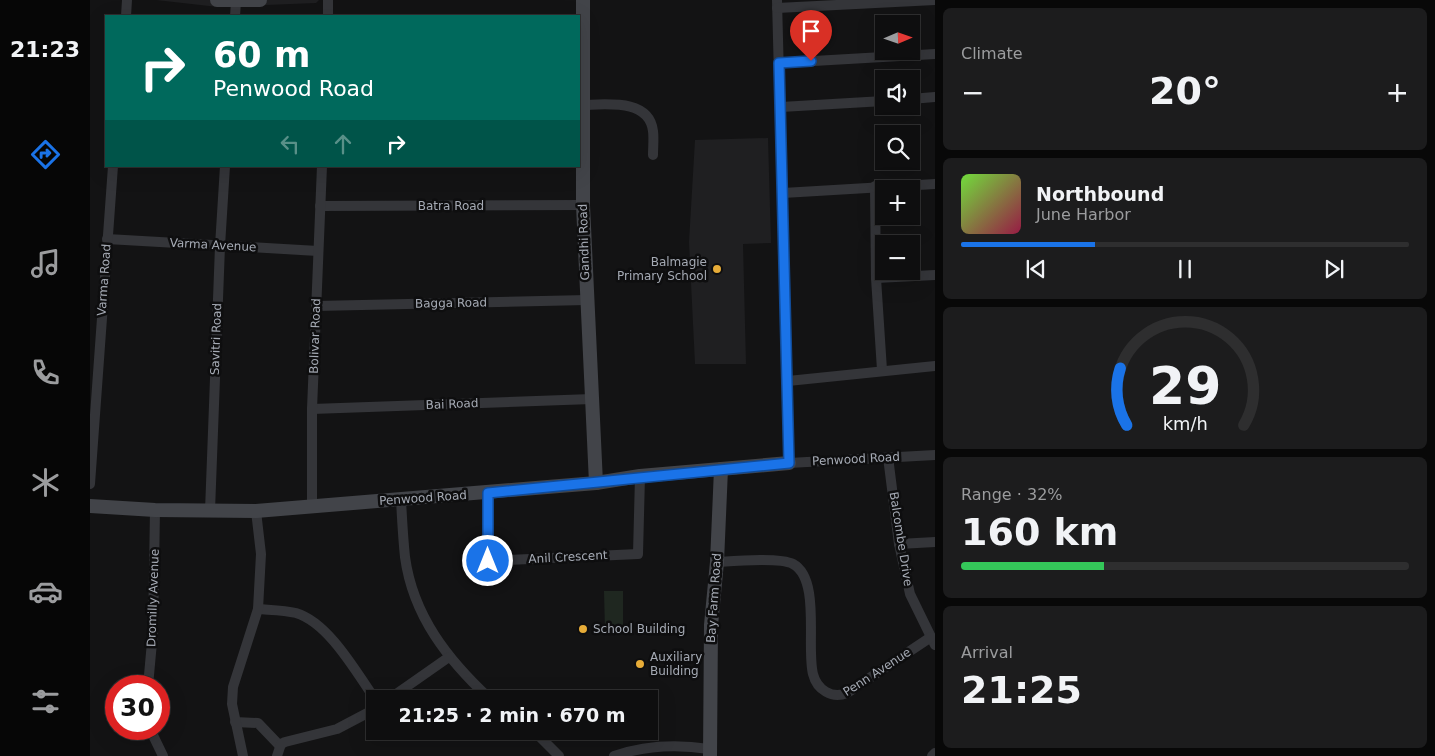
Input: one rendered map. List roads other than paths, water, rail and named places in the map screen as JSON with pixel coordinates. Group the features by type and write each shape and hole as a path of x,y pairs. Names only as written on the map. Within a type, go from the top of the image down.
{"street":[{"path":"126,15 127,0"},
{"path":"216,0 236,2 260,0"},
{"path":"328,0 328,15"},
{"name":"Gandhi Road","path":"583,0 581,105 583,205 596,483"},
{"path":"789,463 784,193 777,4 935,0"},
{"path":"235,15 236,2"},
{"path":"779,63 935,54"},
{"path":"920,98 935,97"},
{"path":"781,107 875,102"},
{"path":"581,105 628,105 639,108 648,118 653,130 652,155"},
{"name":"Varma Road","path":"90,484 113,167"},
{"name":"Savitri Road","path":"210,511 220,246 225,167"},
{"name":"Bolivar Road","path":"312,506 312,409 322,167"},
{"path":"920,184 935,184"},
{"path":"784,193 875,186"},
{"name":"Batra Road","path":"320,206 583,205"},
{"name":"Varma Avenue","path":"107,239 318,251"},
{"path":"920,276 935,275"},
{"path":"876,280 882,370"},
{"name":"Bagga Road","path":"316,306 587,300"},
{"path":"788,381 935,366"},
{"name":"Bai Road","path":"312,409 592,399"},
{"name":"Penwood Road","path":"90,506 155,510 256,511 488,493 596,483 640,476 789,463 935,455"},
{"name":"Balcombe Drive","path":"888,457 899,544 910,594 933,641"},
{"name":"Bay Farm Road","path":"710,752 711,625 717,562 721,469"},
{"name":"Anil Crescent","path":"488,493 488,561 638,554 640,476"},
{"path":"401,500 406,559 412,586 422,615 449,657 481,690"},
{"name":"Dromilly Avenue","path":"149,675 153,630 155,510"},
{"path":"243,756 232,704 233,687 258,608 262,554 256,511"},
{"path":"899,544 935,542"},
{"name":"Penn Avenue","path":"717,562 772,560 793,564 803,574 809,592 813,674 820,687 829,695 838,697 847,693 933,641"},
{"path":"258,608 297,613 320,627 343,654 369,690"},
{"path":"402,690 449,657"},
{"path":"235,722 258,723 279,751 285,742 337,729 366,714"},
{"path":"155,740 163,756"},
{"path":"543,740 560,756"},
{"path":"614,756 656,746 681,745 710,752"},
{"path":"932,756 935,753"}],"place":[{"name":"Balmagie Primary School","path":"717,269"},
{"name":"School Building","path":"583,629"},
{"name":"Auxiliary Building","path":"640,664"}]}
